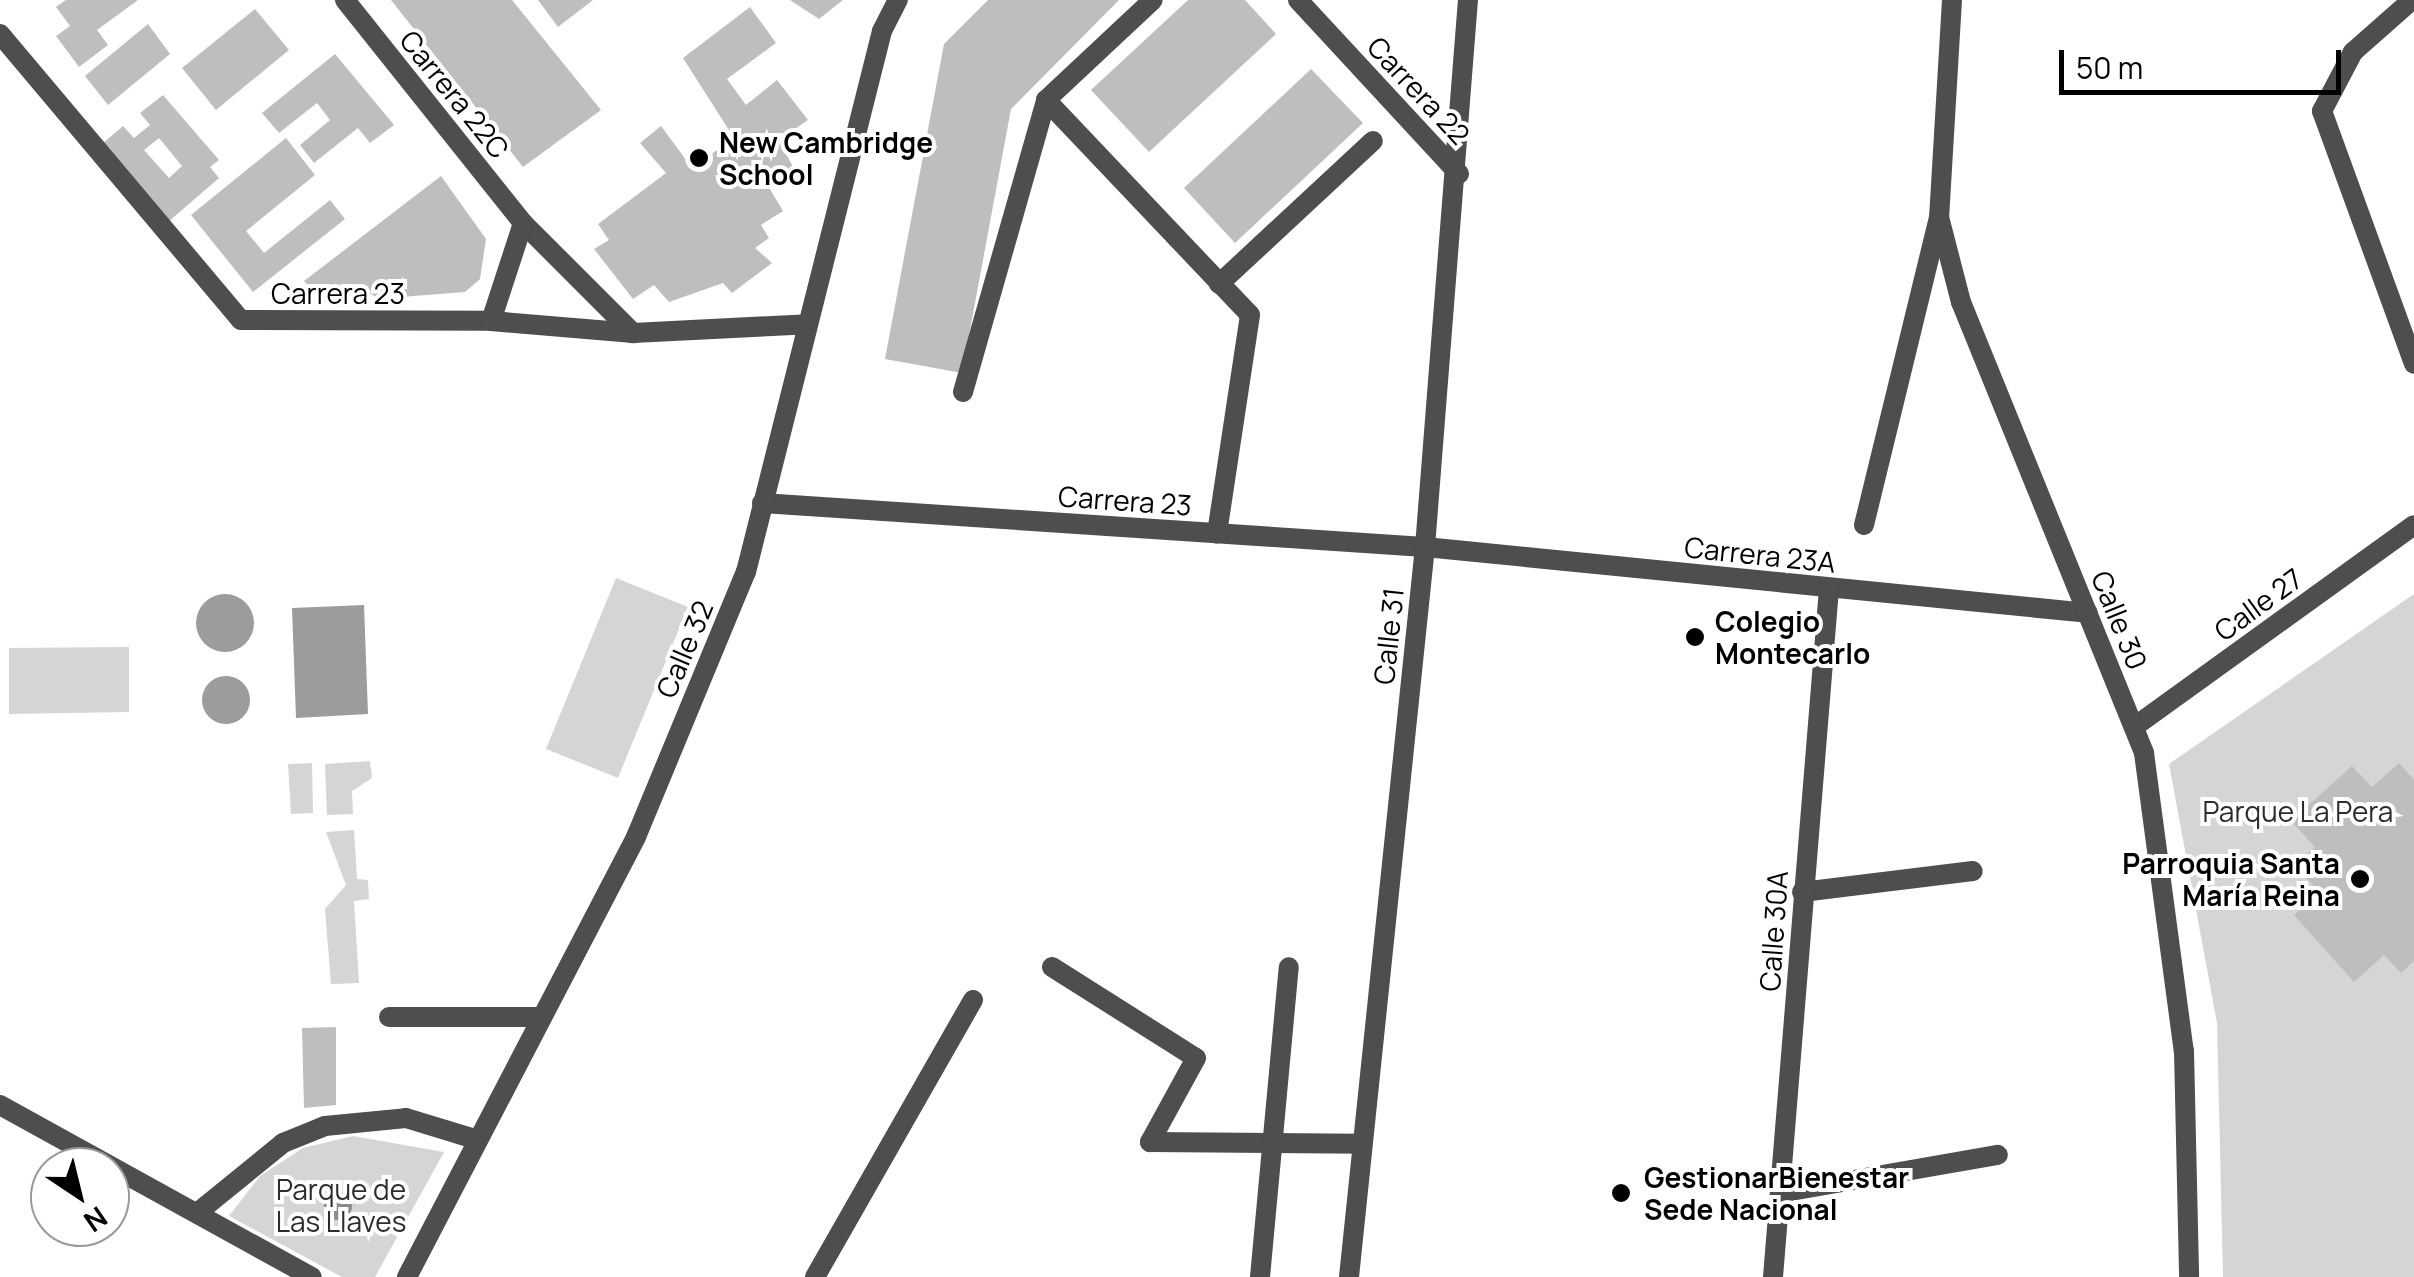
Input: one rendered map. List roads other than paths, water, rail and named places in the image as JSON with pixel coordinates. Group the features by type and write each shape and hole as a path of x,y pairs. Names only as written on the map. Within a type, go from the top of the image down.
{"street":[{"name":"Carrera 22C","path":"345,0 523,223 633,334"},
{"name":"Calle 32","path":"407,1277 472,1138 636,837 746,572 808,324 898,0"},
{"path":"963,392 1046,100 1153,0"},
{"name":"Carrera 22","path":"1298,0 1459,174"},
{"name":"Calle 31","path":"1348,1277 1425,547 1459,174 1468,0"},
{"name":"Calle 30","path":"1952,0 1940,218 1961,302 2134,727 2184,1051 2189,1277"},
{"path":"2412,0 2376,28 2332,81 2322,111 2414,364"},
{"name":"Carrera 23","path":"0,34 241,320 491,321 633,334 808,324"},
{"path":"1046,100 1250,315 1217,534"},
{"path":"1219,284 1372,141"},
{"path":"1864,524 1940,218"},
{"path":"491,321 523,223"},
{"name":"Carrera 23","path":"762,503 1425,547"},
{"name":"Calle 27","path":"2134,727 2414,526"},
{"name":"Carrera 23A","path":"1425,547 2088,613"},
{"name":"Calle 30A","path":"1773,1277 1785,1192 1802,892 1829,588"},
{"path":"1802,892 1972,872"},
{"path":"1052,967 1196,1058 1150,1142 1267,1148 1305,1139 1362,1144"},
{"path":"1260,1277 1267,1148 1289,967"},
{"path":"815,1277 973,1000"},
{"path":"389,1017 540,1017"},
{"path":"0,1105 312,1277"},
{"path":"197,1213 283,1143 325,1126 406,1118 472,1138"},
{"path":"1785,1192 1998,1155"}],"place":[{"name":"New Cambridge School","path":"699,158"},
{"name":"Colegio Montecarlo","path":"1695,637"},
{"name":"Parroquia Santa María Reina","path":"2360,879"},
{"name":"GestionarBienestar Sede Nacional","path":"1621,1193"}],"park label":[{"name":"Parque La Pera","path":"2298,811"},
{"name":"Parque de Las Llaves","path":"341,1205"}]}
